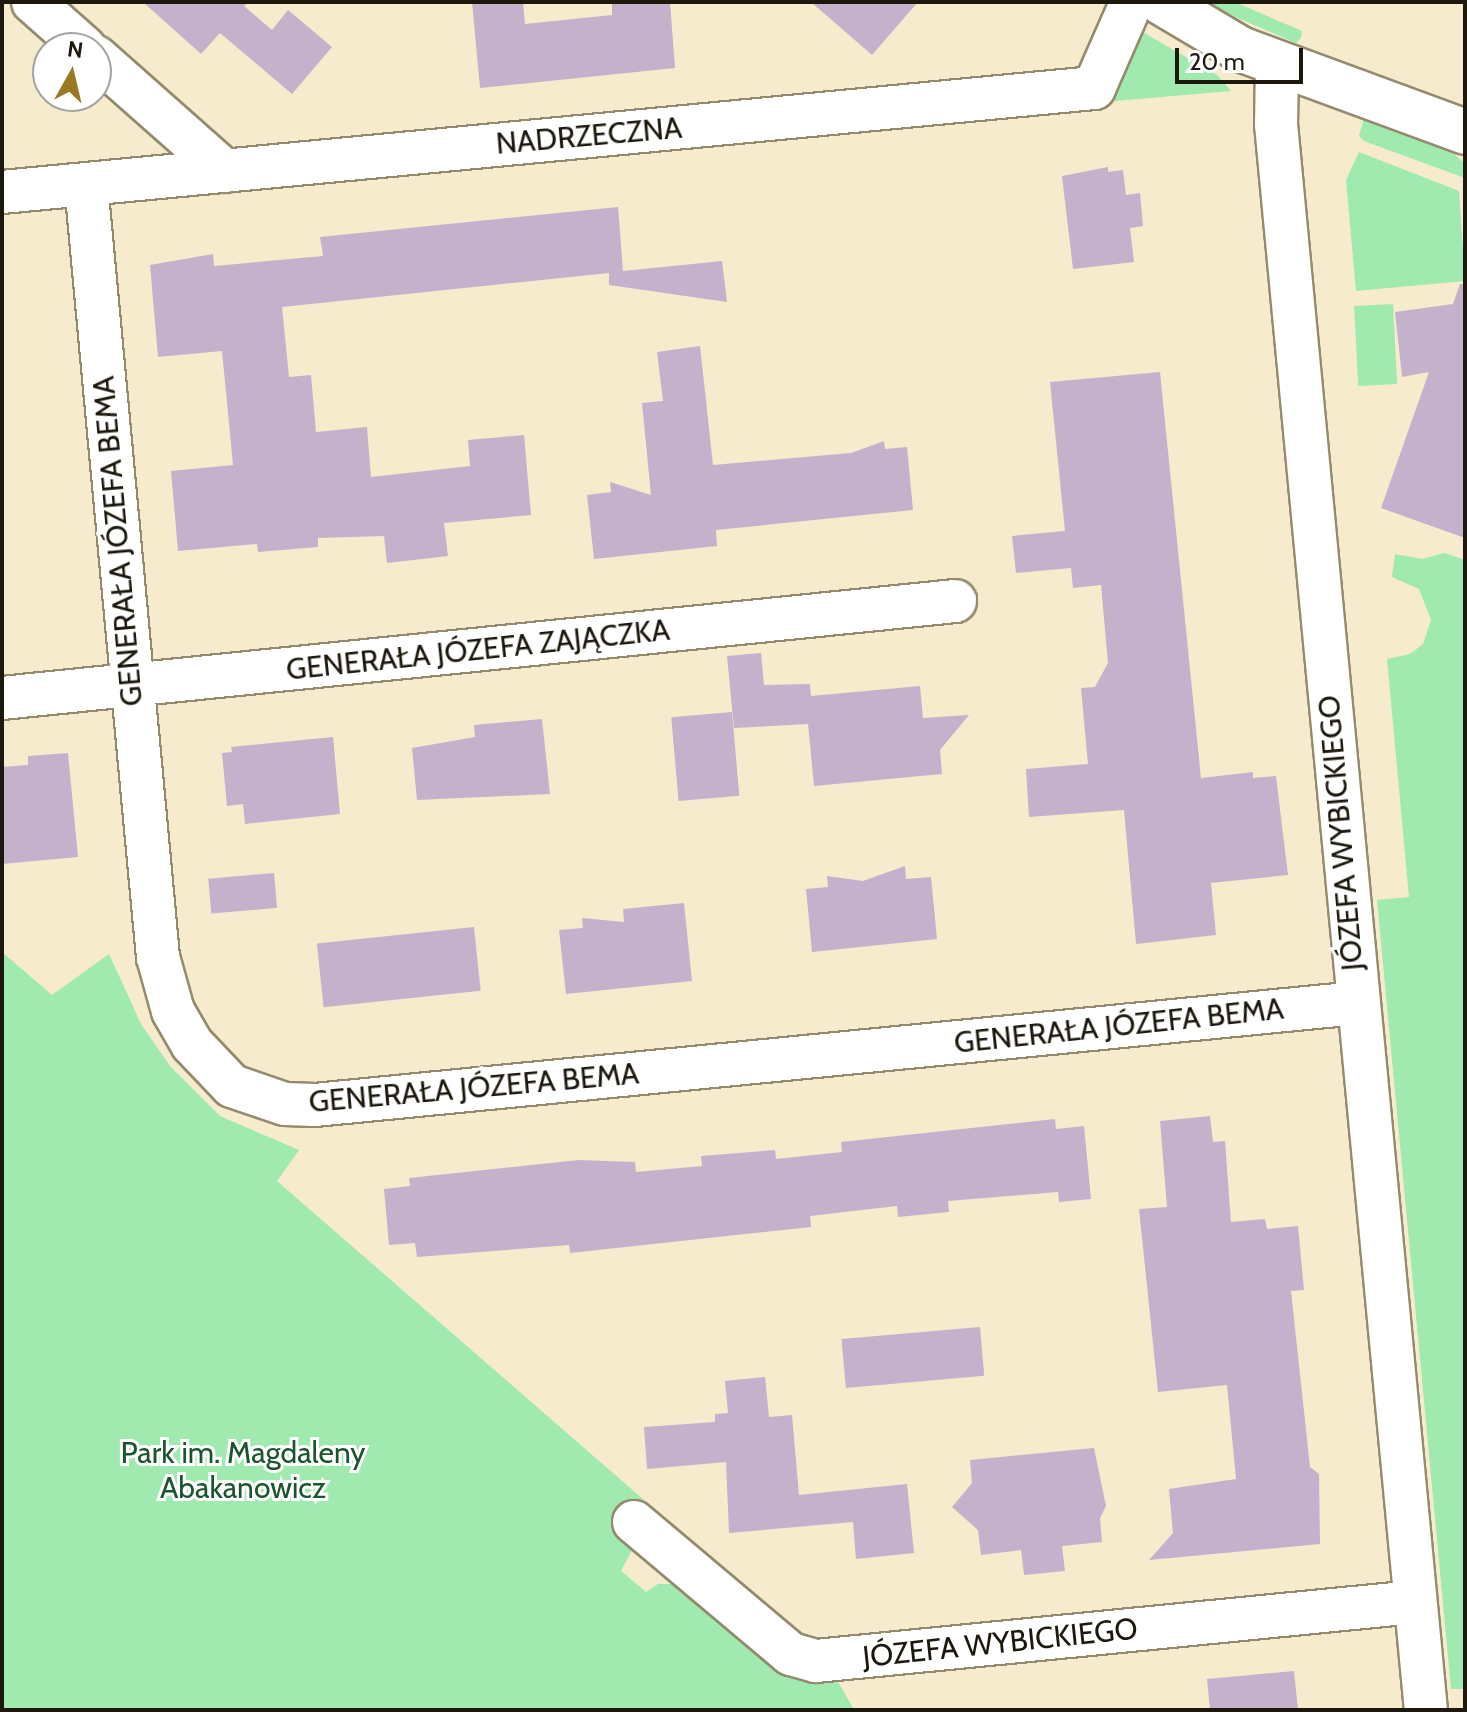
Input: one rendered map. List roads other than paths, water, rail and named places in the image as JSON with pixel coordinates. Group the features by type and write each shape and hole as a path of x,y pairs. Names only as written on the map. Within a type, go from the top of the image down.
{"street":[{"path":"33,2 67,32"},
{"path":"1144,7 1277,63 1465,132"},
{"name":"NADRZECZNA","path":"2,192 1094,88 1144,7"},
{"name":"JÓZEFA WYBICKIEGO","path":"1277,63 1276,124 1426,1710"},
{"path":"112,71 225,171"},
{"name":"GENERAŁA JÓZEFA BEMA","path":"86,184 158,957 173,1011 210,1068 258,1097 315,1105 1357,1003"},
{"name":"GENERAŁA JÓZEFA ZAJĄCZKA","path":"2,698 955,601"},
{"name":"JÓZEFA WYBICKIEGO","path":"634,1522 791,1654 816,1661 1415,1602"}],"park label":[{"name":"Park im. Magdaleny Abakanowicz","path":"243,1470"}]}
